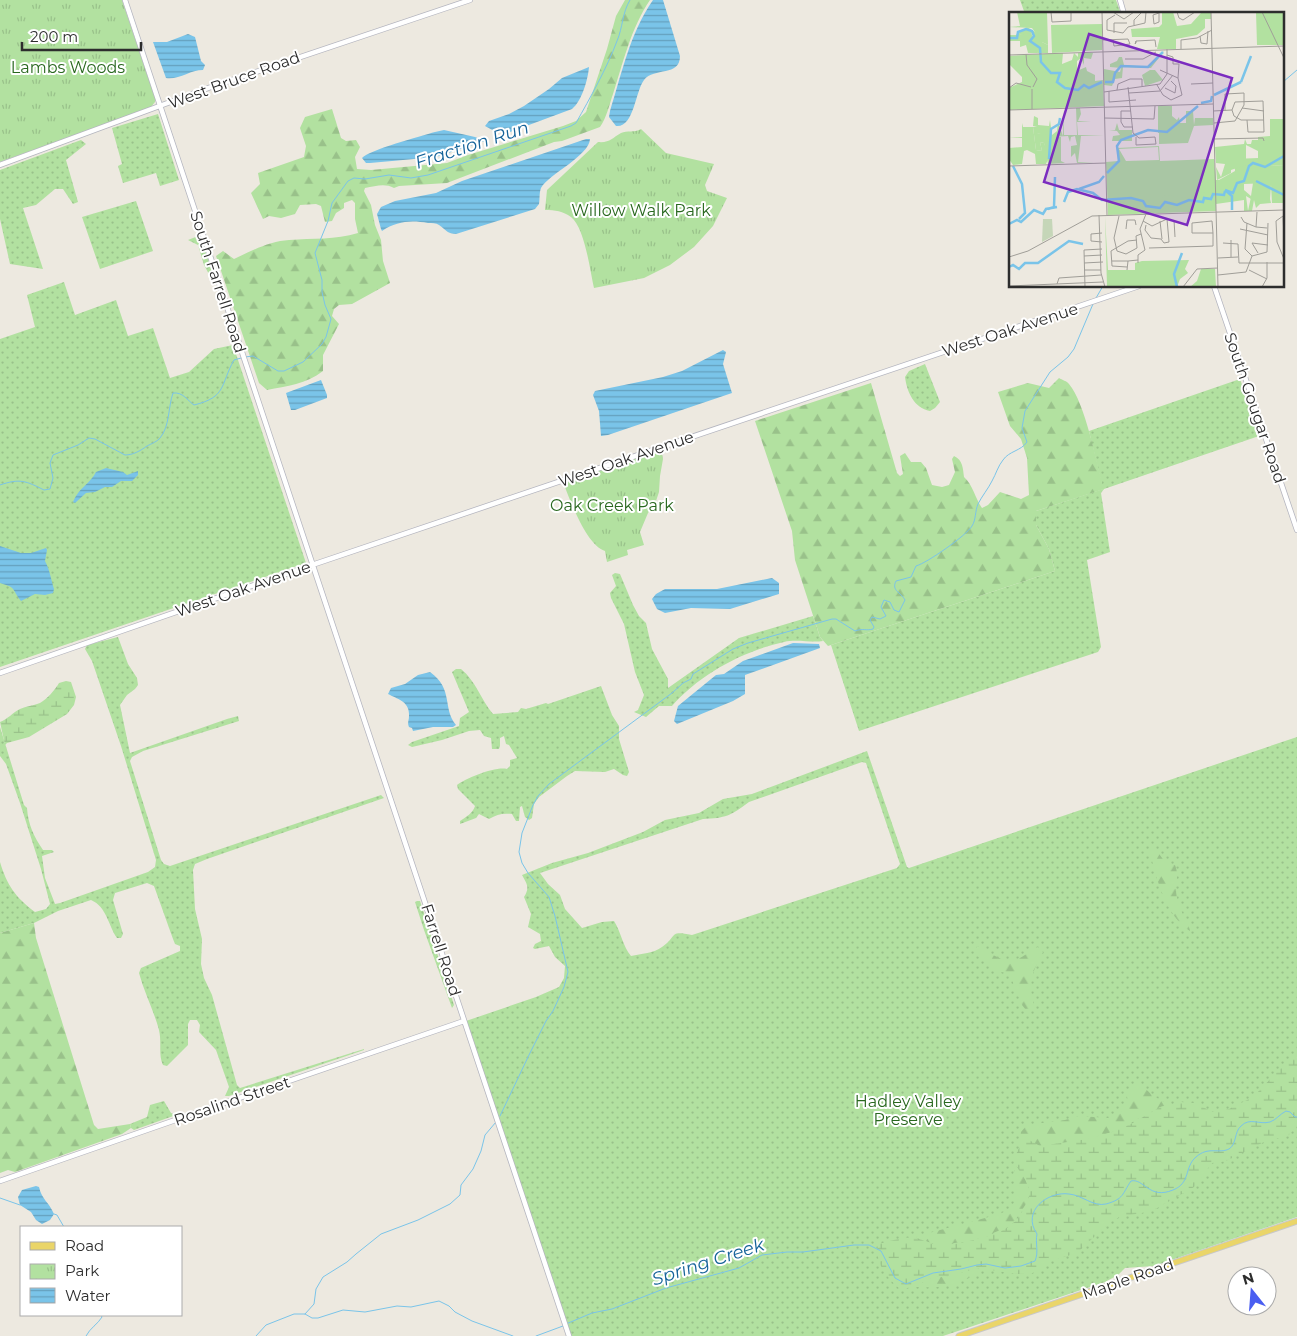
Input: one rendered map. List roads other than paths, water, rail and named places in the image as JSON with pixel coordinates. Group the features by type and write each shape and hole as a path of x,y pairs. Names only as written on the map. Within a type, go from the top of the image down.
{"main road":[{"name":"Maple Road","path":"959,1336 1297,1221"}],"street":[{"name":"South Farrell Road","path":"125,0 312,565"},
{"name":"West Bruce Road","path":"0,165 308,53 470,0"},
{"name":"West Oak Avenue","path":"0,673 312,565 1134,288"},
{"name":"South Gougar Road","path":"1215,288 1297,530"},
{"name":"Farrell Road","path":"312,565 569,1336"},
{"name":"Rosalind Street","path":"0,1181 464,1022"}],"water":[{"path":"653,0 663,0 680,56 679,63 676,67 648,76 644,80 627,121 622,125 616,126 609,117 610,111 632,40"},
{"path":"188,34 195,37 201,61 205,65 203,70 175,78 166,78 153,42 167,42"},
{"path":"589,67 582,95 572,109 510,132 496,132 485,126 489,121 524,106 562,78"},
{"path":"444,130 485,141 436,157 370,163 366,163 362,158 384,147"},
{"path":"590,139 583,152 541,188 539,204 535,209 456,234 437,224 416,222 399,223 382,231 381,229 377,214 381,207 395,201 436,193 462,181"},
{"path":"723,350 726,352 723,364 732,393 601,436 599,411 593,395 595,391 663,377 682,371"},
{"path":"321,380 327,398 291,410 286,393"},
{"path":"106,468 123,472 127,475 138,471 138,475 132,481 121,481 112,487 105,487 95,492 86,493 75,503 73,502 78,493 96,472"},
{"path":"0,546 21,553 31,553 46,548 45,561 54,589 53,593 45,595 35,594 21,601 11,587 0,583"},
{"path":"772,578 779,583 779,594 730,609 691,608 665,613 657,609 652,599 656,594 665,589 717,589"},
{"path":"793,643 819,644 820,648 745,675 745,694 733,701 677,724 674,721 678,706 716,675 724,674 743,661"},
{"path":"430,672 442,685 449,712 456,725 453,727 433,727 413,731 408,725 409,711 405,704 388,694 391,688 405,684 418,675"},
{"path":"36,1186 39,1187 54,1214 50,1220 42,1224 36,1220 31,1212 20,1205 18,1197 22,1190"}],"waterway":[{"name":"Fraction Run","path":"245,357 253,356 278,371 284,371 303,362 322,344 331,319 325,305 322,280 315,253 328,221 332,203 348,181 354,178 365,179 389,175 411,178 428,175 576,123 613,51 619,36 625,10 630,0"},
{"path":"1284,81 1297,70"},
{"path":"1096,298 1102,288"},
{"path":"500,1116 546,1021 553,1011 564,987 568,972 549,897 528,873 522,863 519,852 522,833 538,796 549,784 683,683 691,679 693,674 733,649 832,619 836,619 855,631 873,629 874,627 870,620 872,617 880,619 886,616 881,607 884,600 890,602 894,610 899,612 905,600 895,587 896,581 911,577 916,566 929,560 963,536 972,526 978,504 1001,462 1027,442 1022,428 1025,411 1050,372 1068,357 1074,349 1093,304"},
{"name":"Fraction Run","path":"0,485 18,481 32,484 44,490 50,489 53,478 50,463 53,455 78,445 89,438 95,439 125,455 139,451 158,440 166,428 173,393 182,395 194,405 205,402 217,394 234,360 241,358"},
{"name":"Spring Creek","path":"566,1324 592,1313 612,1309 666,1288 739,1268 762,1255 869,1245 881,1251 895,1278 906,1284 933,1273 977,1265 986,1264 1005,1268 1021,1266 1035,1261 1037,1234 1032,1218 1039,1204 1045,1199 1061,1194 1069,1194 1097,1204 1106,1204 1119,1198 1131,1181 1136,1181 1153,1191 1165,1192 1173,1190 1179,1187 1185,1179 1192,1161 1200,1154 1209,1151 1221,1151 1232,1147 1237,1131 1244,1123 1270,1122 1286,1111 1297,1117"},
{"path":"305,1314 314,1304 316,1289 323,1277 347,1262 381,1234 418,1220 450,1204 460,1195 461,1185 473,1169 481,1151 485,1135 496,1122"},
{"path":"0,1198 20,1205"},
{"path":"54,1214 57,1215 63,1226"},
{"name":"Spring Creek","path":"256,1336 266,1325 294,1314 305,1314 312,1318 318,1318 343,1310 365,1312 397,1306 411,1307 439,1301 472,1321 513,1336"},
{"path":"86,1336 102,1316"},
{"name":"Spring Creek","path":"536,1336 563,1326"}],"park label":[{"name":"Lambs Woods","path":"68,67"},
{"name":"Willow Walk Park","path":"641,210"},
{"name":"Oak Creek Park","path":"612,505"},
{"name":"Hadley Valley Preserve","path":"908,1110"}]}
